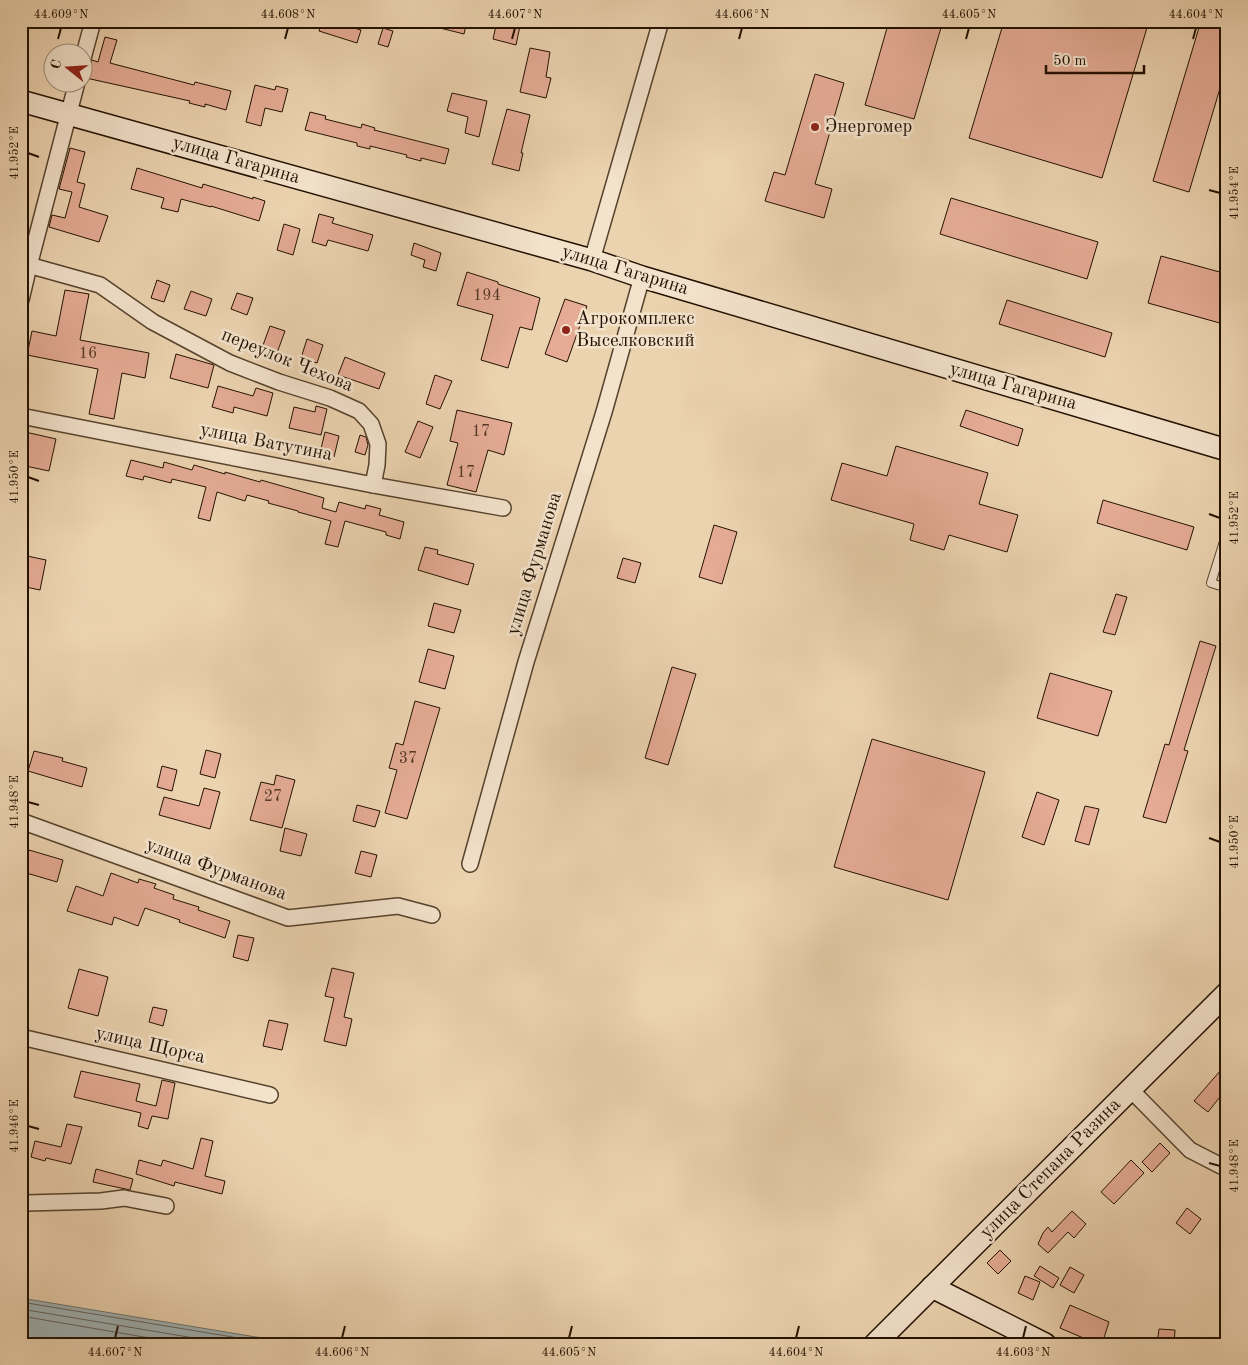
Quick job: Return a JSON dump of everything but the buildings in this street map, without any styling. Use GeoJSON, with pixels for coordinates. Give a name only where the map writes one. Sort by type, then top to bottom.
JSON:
{"type":"FeatureCollection","features":[{"type":"Feature","properties":{"kind":"main road","name":"улица Гагарина"},"geometry":{"type":"LineString","coordinates":[[21,101],[592,260],[642,277],[1227,450]]}},
{"type":"Feature","properties":{"kind":"main road","name":"улица Степана Разина"},"geometry":{"type":"LineString","coordinates":[[875,1344],[1227,993]]}},
{"type":"Feature","properties":{"kind":"main road"},"geometry":{"type":"LineString","coordinates":[[932,1287],[1045,1344]]}},
{"type":"Feature","properties":{"kind":"street"},"geometry":{"type":"LineString","coordinates":[[87,42],[93,21]]}},
{"type":"Feature","properties":{"kind":"street"},"geometry":{"type":"LineString","coordinates":[[592,260],[661,21]]}},
{"type":"Feature","properties":{"kind":"street"},"geometry":{"type":"LineString","coordinates":[[21,300],[25,264],[74,92]]}},
{"type":"Feature","properties":{"kind":"street","name":"переулок Чехова"},"geometry":{"type":"LineString","coordinates":[[25,264],[100,285],[152,322],[230,363],[278,382],[330,398],[359,411],[371,424],[378,444],[377,465],[373,484]]}},
{"type":"Feature","properties":{"kind":"street","name":"улица Фурманова"},"geometry":{"type":"LineString","coordinates":[[470,864],[526,662],[604,412],[642,277]]}},
{"type":"Feature","properties":{"kind":"street","name":"улица Ватутина"},"geometry":{"type":"LineString","coordinates":[[21,416],[503,508]]}},
{"type":"Feature","properties":{"kind":"street","name":"улица Фурманова"},"geometry":{"type":"LineString","coordinates":[[21,821],[288,918],[398,906],[432,914]]}},
{"type":"Feature","properties":{"kind":"street","name":"улица Щорса"},"geometry":{"type":"LineString","coordinates":[[21,1037],[270,1095]]}},
{"type":"Feature","properties":{"kind":"street"},"geometry":{"type":"LineString","coordinates":[[1131,1090],[1190,1150],[1227,1169]]}},
{"type":"Feature","properties":{"kind":"street"},"geometry":{"type":"LineString","coordinates":[[21,1202],[101,1201],[124,1198],[166,1206]]}},
{"type":"Feature","properties":{"kind":"lane"},"geometry":{"type":"LineString","coordinates":[[1227,532],[1211,583],[1227,588]]}},
{"type":"Feature","properties":{"kind":"water"},"geometry":{"type":"Polygon","coordinates":[[[21,1298],[256,1337],[322,1344],[21,1344],[21,1298]]]}},
{"type":"Feature","properties":{"kind":"place","name":"Энергомер"},"geometry":{"type":"Point","coordinates":[815,127]}},
{"type":"Feature","properties":{"kind":"place","name":"Агрокомплекс Выселковский"},"geometry":{"type":"Point","coordinates":[566,330]}}]}
